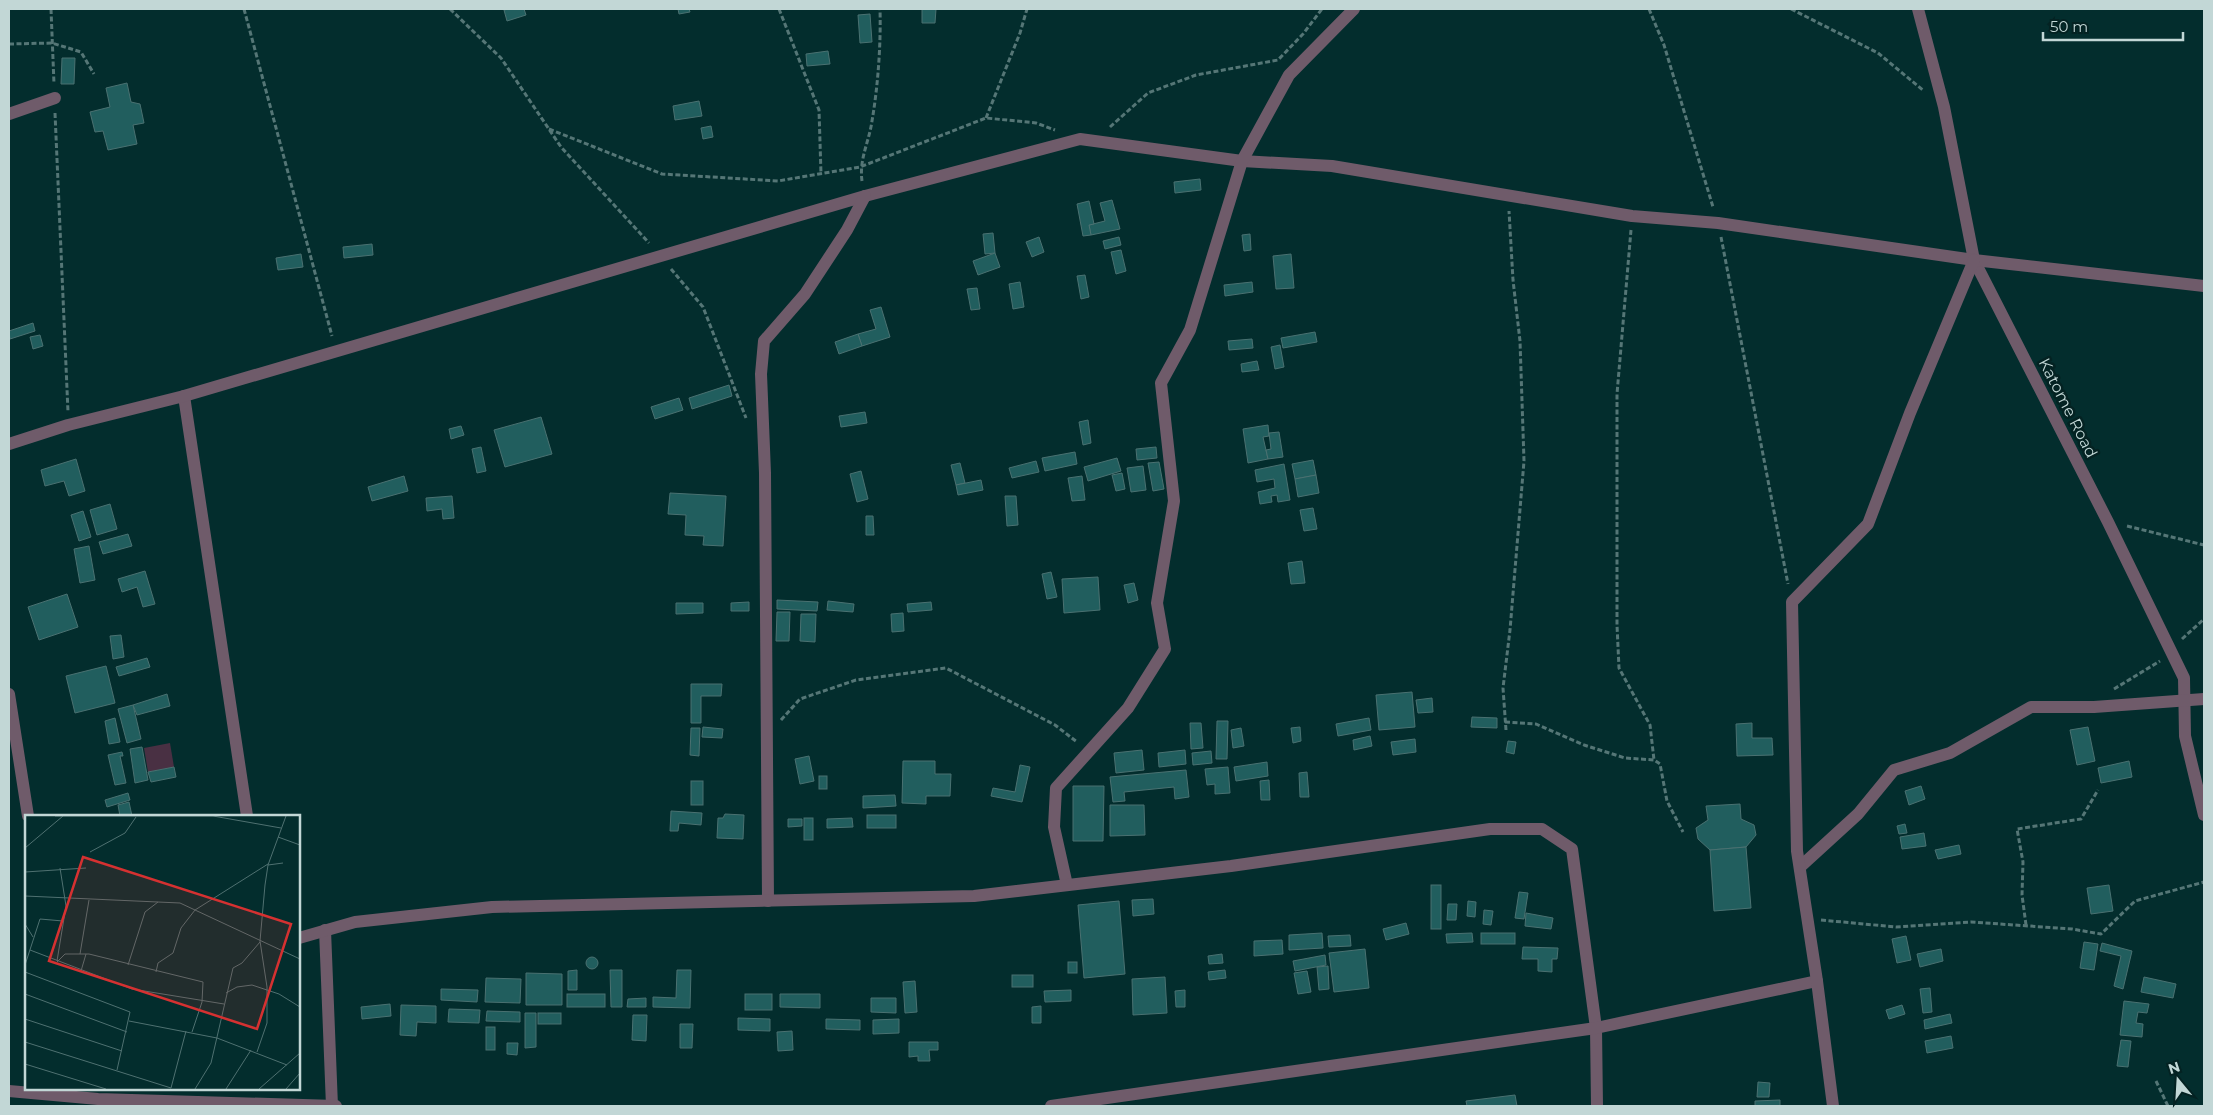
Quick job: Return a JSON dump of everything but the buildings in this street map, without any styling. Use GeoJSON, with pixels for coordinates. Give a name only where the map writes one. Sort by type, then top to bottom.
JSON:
{"type":"FeatureCollection","features":[{"type":"Feature","properties":{"kind":"street"},"geometry":{"type":"LineString","coordinates":[[1067,885],[1054,827],[1056,788],[1128,708],[1165,649],[1157,602],[1174,501],[1161,383],[1190,330],[1242,161],[1289,75],[1354,9]]}},
{"type":"Feature","properties":{"kind":"street","name":"Katome Road"},"geometry":{"type":"LineString","coordinates":[[1918,9],[1944,107],[1974,260],[2108,522],[2184,678],[2185,736],[2204,815]]}},
{"type":"Feature","properties":{"kind":"street"},"geometry":{"type":"LineString","coordinates":[[9,114],[54,98]]}},
{"type":"Feature","properties":{"kind":"street"},"geometry":{"type":"LineString","coordinates":[[9,444],[68,425],[184,396],[336,352],[864,196],[1080,139],[1242,161],[1332,166],[1632,216],[1718,223],[1974,260],[2204,286]]}},
{"type":"Feature","properties":{"kind":"street"},"geometry":{"type":"LineString","coordinates":[[768,901],[765,473],[760,374],[764,341],[805,294],[847,230],[864,196]]}},
{"type":"Feature","properties":{"kind":"street"},"geometry":{"type":"LineString","coordinates":[[1833,1106],[1798,851],[1792,602],[1868,524],[1910,412],[1974,260]]}},
{"type":"Feature","properties":{"kind":"street"},"geometry":{"type":"LineString","coordinates":[[184,396],[247,815]]}},
{"type":"Feature","properties":{"kind":"street"},"geometry":{"type":"LineString","coordinates":[[9,694],[28,815]]}},
{"type":"Feature","properties":{"kind":"street"},"geometry":{"type":"LineString","coordinates":[[1800,867],[1858,814],[1894,770],[1950,753],[2031,707],[2094,707],[2204,699]]}},
{"type":"Feature","properties":{"kind":"street"},"geometry":{"type":"LineString","coordinates":[[300,938],[355,922],[492,907],[974,896],[1231,866],[1490,829],[1542,829],[1572,849],[1596,1028],[1597,1106]]}},
{"type":"Feature","properties":{"kind":"street"},"geometry":{"type":"LineString","coordinates":[[325,930],[332,1106]]}},
{"type":"Feature","properties":{"kind":"street"},"geometry":{"type":"LineString","coordinates":[[1051,1106],[1596,1028],[1817,981]]}},
{"type":"Feature","properties":{"kind":"street"},"geometry":{"type":"LineString","coordinates":[[9,1091],[76,1091],[336,1106]]}},
{"type":"Feature","properties":{"kind":"path"},"geometry":{"type":"LineString","coordinates":[[50,9],[68,425]]}},
{"type":"Feature","properties":{"kind":"path"},"geometry":{"type":"LineString","coordinates":[[244,9],[336,352]]}},
{"type":"Feature","properties":{"kind":"path"},"geometry":{"type":"LineString","coordinates":[[450,9],[501,58],[561,147],[662,256],[703,308],[749,426]]}},
{"type":"Feature","properties":{"kind":"path"},"geometry":{"type":"LineString","coordinates":[[779,9],[819,110],[821,174]]}},
{"type":"Feature","properties":{"kind":"path"},"geometry":{"type":"LineString","coordinates":[[864,196],[860,167],[872,121],[880,9]]}},
{"type":"Feature","properties":{"kind":"path"},"geometry":{"type":"LineString","coordinates":[[986,118],[1020,33],[1027,9]]}},
{"type":"Feature","properties":{"kind":"path"},"geometry":{"type":"LineString","coordinates":[[549,129],[662,174],[778,181],[860,167],[986,118],[1036,123],[1080,139],[1111,126],[1148,93],[1196,75],[1278,60],[1303,34],[1322,9]]}},
{"type":"Feature","properties":{"kind":"path"},"geometry":{"type":"LineString","coordinates":[[1649,9],[1664,45],[1718,223],[1792,602]]}},
{"type":"Feature","properties":{"kind":"path"},"geometry":{"type":"LineString","coordinates":[[1792,9],[1878,53],[1944,107]]}},
{"type":"Feature","properties":{"kind":"path"},"geometry":{"type":"LineString","coordinates":[[9,44],[52,43],[81,52],[94,74]]}},
{"type":"Feature","properties":{"kind":"path"},"geometry":{"type":"LineString","coordinates":[[1506,730],[1503,688],[1510,630],[1524,461],[1520,341],[1513,280],[1508,195]]}},
{"type":"Feature","properties":{"kind":"path"},"geometry":{"type":"LineString","coordinates":[[1632,216],[1617,394],[1618,625],[1620,668],[1650,725],[1654,760]]}},
{"type":"Feature","properties":{"kind":"path"},"geometry":{"type":"LineString","coordinates":[[2108,522],[2204,545]]}},
{"type":"Feature","properties":{"kind":"path"},"geometry":{"type":"LineString","coordinates":[[2111,691],[2172,653],[2185,634],[2204,619]]}},
{"type":"Feature","properties":{"kind":"path"},"geometry":{"type":"LineString","coordinates":[[768,735],[800,699],[856,680],[946,668],[1055,725],[1089,752]]}},
{"type":"Feature","properties":{"kind":"path"},"geometry":{"type":"LineString","coordinates":[[1505,722],[1536,724],[1584,745],[1624,758],[1654,760],[1660,764],[1667,801],[1683,832]]}},
{"type":"Feature","properties":{"kind":"path"},"geometry":{"type":"LineString","coordinates":[[2026,926],[2022,895],[2023,862],[2017,829],[2082,819],[2098,790]]}},
{"type":"Feature","properties":{"kind":"path"},"geometry":{"type":"LineString","coordinates":[[1808,919],[1896,927],[1971,922],[2101,934],[2135,901],[2204,882]]}},
{"type":"Feature","properties":{"kind":"path"},"geometry":{"type":"LineString","coordinates":[[2156,1081],[2168,1106]]}},
{"type":"Feature","properties":{"kind":"shaded area"},"geometry":{"type":"Polygon","coordinates":[[[170,743],[174,767],[148,772],[144,748],[170,743]]]}}]}
